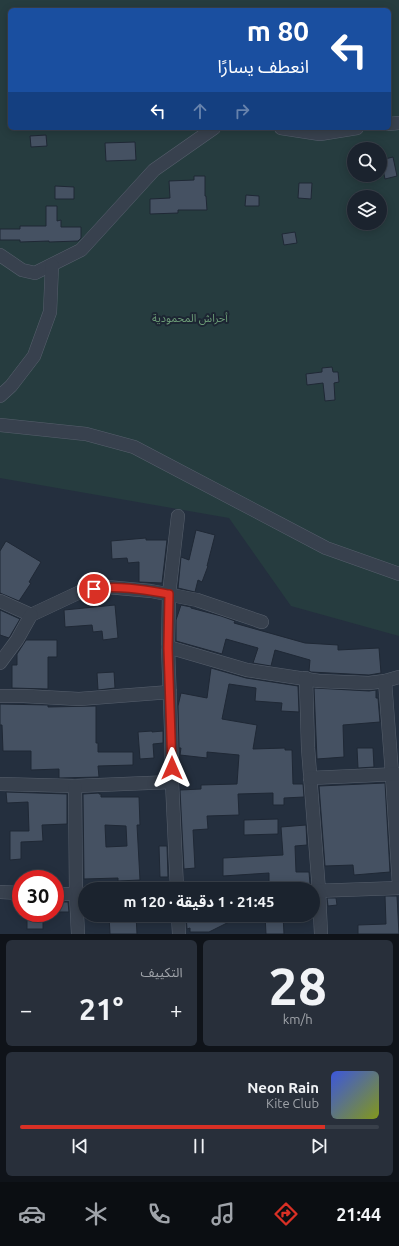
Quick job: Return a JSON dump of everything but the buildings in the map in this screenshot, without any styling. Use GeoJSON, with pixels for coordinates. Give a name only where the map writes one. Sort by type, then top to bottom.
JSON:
{"type":"FeatureCollection","features":[{"type":"Feature","properties":{"kind":"street"},"geometry":{"type":"LineString","coordinates":[[0,255],[22,270],[36,273],[81,250],[154,170],[211,130]]}},
{"type":"Feature","properties":{"kind":"street"},"geometry":{"type":"LineString","coordinates":[[294,130],[320,134],[345,130]]}},
{"type":"Feature","properties":{"kind":"street"},"geometry":{"type":"LineString","coordinates":[[0,396],[11,386],[34,356],[50,312],[52,265]]}},
{"type":"Feature","properties":{"kind":"street"},"geometry":{"type":"LineString","coordinates":[[0,425],[86,434],[134,447],[326,548],[399,574]]}},
{"type":"Feature","properties":{"kind":"street"},"geometry":{"type":"LineString","coordinates":[[177,882],[168,648],[169,594],[178,516]]}},
{"type":"Feature","properties":{"kind":"street"},"geometry":{"type":"LineString","coordinates":[[0,663],[17,640],[31,615],[80,592],[107,587],[151,591],[197,600],[262,622]]}},
{"type":"Feature","properties":{"kind":"street"},"geometry":{"type":"LineString","coordinates":[[0,601],[31,615]]}},
{"type":"Feature","properties":{"kind":"street"},"geometry":{"type":"LineString","coordinates":[[168,648],[247,670],[319,680],[369,683],[399,677]]}},
{"type":"Feature","properties":{"kind":"street"},"geometry":{"type":"LineString","coordinates":[[306,678],[308,748],[316,882]]}},
{"type":"Feature","properties":{"kind":"street"},"geometry":{"type":"LineString","coordinates":[[320,891],[399,887],[396,774],[385,681]]}},
{"type":"Feature","properties":{"kind":"street"},"geometry":{"type":"LineString","coordinates":[[0,696],[79,699],[170,692]]}},
{"type":"Feature","properties":{"kind":"street"},"geometry":{"type":"LineString","coordinates":[[310,778],[396,774]]}},
{"type":"Feature","properties":{"kind":"street"},"geometry":{"type":"LineString","coordinates":[[0,784],[76,786],[172,782]]}},
{"type":"Feature","properties":{"kind":"street"},"geometry":{"type":"LineString","coordinates":[[76,786],[80,882]]}},
{"type":"Feature","properties":{"kind":"street"},"geometry":{"type":"LineString","coordinates":[[0,892],[12,892]]}},
{"type":"Feature","properties":{"kind":"street"},"geometry":{"type":"LineString","coordinates":[[64,894],[78,894]]}},
{"type":"Feature","properties":{"kind":"street"},"geometry":{"type":"LineString","coordinates":[[78,934],[79,922]]}},
{"type":"Feature","properties":{"kind":"street"},"geometry":{"type":"LineString","coordinates":[[178,922],[179,934]]}},
{"type":"Feature","properties":{"kind":"street"},"geometry":{"type":"LineString","coordinates":[[319,922],[320,934]]}},
{"type":"Feature","properties":{"kind":"green space","name":"أحراش المحمودية"},"geometry":{"type":"Polygon","coordinates":[[[0,0],[399,0],[399,636],[291,606],[229,518],[0,478],[0,0]]]}},
{"type":"Feature","properties":{"kind":"route"},"geometry":{"type":"LineString","coordinates":[[94,589],[107,587],[169,594],[168,648],[172,768]]}}]}
